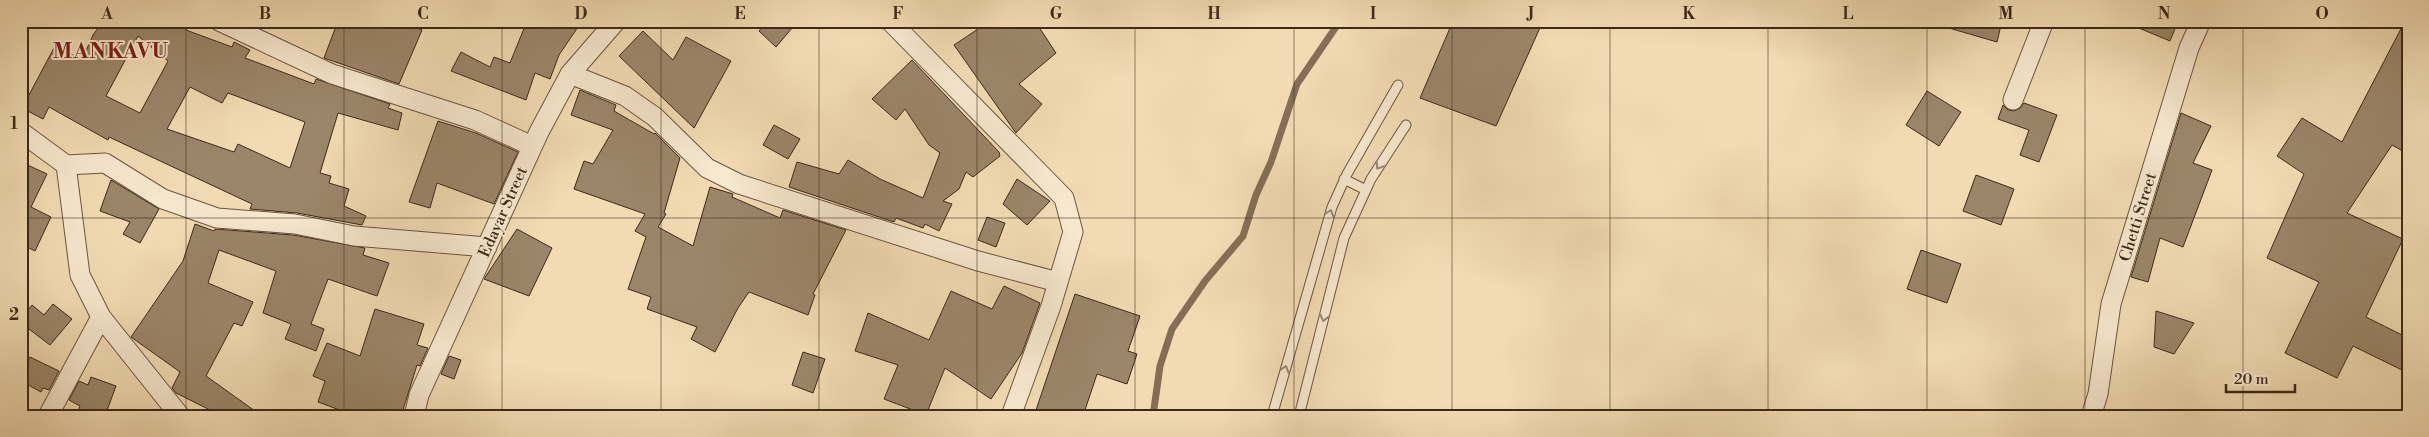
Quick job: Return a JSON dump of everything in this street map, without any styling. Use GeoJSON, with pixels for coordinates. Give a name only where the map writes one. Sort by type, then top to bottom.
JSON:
{"type":"FeatureCollection","features":[{"type":"Feature","properties":{"kind":"street"},"geometry":{"type":"LineString","coordinates":[[219,21],[332,74],[475,120],[532,146]]}},
{"type":"Feature","properties":{"kind":"street","name":"Edayar Street"},"geometry":{"type":"LineString","coordinates":[[414,416],[419,395],[532,146],[570,74],[616,21]]}},
{"type":"Feature","properties":{"kind":"street"},"geometry":{"type":"LineString","coordinates":[[890,21],[1064,198],[1073,232],[1058,282],[1011,416]]}},
{"type":"Feature","properties":{"kind":"street"},"geometry":{"type":"LineString","coordinates":[[2013,100],[2044,21]]}},
{"type":"Feature","properties":{"kind":"street","name":"Chetti Street"},"geometry":{"type":"LineString","coordinates":[[2092,416],[2098,394],[2111,304],[2189,48],[2200,21]]}},
{"type":"Feature","properties":{"kind":"street"},"geometry":{"type":"LineString","coordinates":[[570,74],[624,96],[655,117],[707,168],[739,184],[978,262],[1058,282]]}},
{"type":"Feature","properties":{"kind":"street"},"geometry":{"type":"LineString","coordinates":[[21,132],[66,165],[106,162],[163,199],[217,218],[295,224],[354,236],[487,247]]}},
{"type":"Feature","properties":{"kind":"street"},"geometry":{"type":"LineString","coordinates":[[66,165],[80,275],[101,317],[180,416]]}},
{"type":"Feature","properties":{"kind":"street"},"geometry":{"type":"LineString","coordinates":[[48,416],[101,317]]}},
{"type":"Feature","properties":{"kind":"lane"},"geometry":{"type":"LineString","coordinates":[[1272,416],[1332,207],[1344,179],[1398,85]]}},
{"type":"Feature","properties":{"kind":"lane"},"geometry":{"type":"LineString","coordinates":[[1300,416],[1344,238],[1366,190],[1406,125]]}},
{"type":"Feature","properties":{"kind":"lane"},"geometry":{"type":"LineString","coordinates":[[1344,179],[1366,190]]}},
{"type":"Feature","properties":{"kind":"building"},"geometry":{"type":"Polygon","coordinates":[[[103,21],[190,21],[186,30],[232,47],[234,42],[250,50],[245,58],[314,84],[316,79],[390,104],[388,108],[402,113],[398,130],[338,113],[320,173],[331,176],[329,183],[349,189],[344,206],[366,216],[362,225],[297,213],[250,209],[252,204],[109,137],[108,140],[49,107],[43,119],[22,108],[55,46],[82,60],[93,35],[103,21]],[[138,36],[106,96],[140,113],[168,61],[138,36]],[[190,87],[167,129],[234,152],[238,144],[290,168],[305,122],[228,93],[222,103],[190,87]]]}},
{"type":"Feature","properties":{"kind":"building"},"geometry":{"type":"Polygon","coordinates":[[[338,21],[401,21],[422,30],[399,84],[324,58],[338,21]]]}},
{"type":"Feature","properties":{"kind":"building"},"geometry":{"type":"Polygon","coordinates":[[[527,21],[582,21],[559,55],[550,79],[535,73],[526,100],[451,71],[461,52],[490,67],[494,57],[510,63],[527,21]]]}},
{"type":"Feature","properties":{"kind":"building"},"geometry":{"type":"Polygon","coordinates":[[[767,21],[798,21],[776,47],[759,31],[767,21]]]}},
{"type":"Feature","properties":{"kind":"building"},"geometry":{"type":"Polygon","coordinates":[[[990,21],[1035,21],[1056,53],[1019,84],[1042,104],[1016,133],[954,45],[990,21]]]}},
{"type":"Feature","properties":{"kind":"building"},"geometry":{"type":"Polygon","coordinates":[[[1453,21],[1543,21],[1496,126],[1420,98],[1453,21]]]}},
{"type":"Feature","properties":{"kind":"building"},"geometry":{"type":"Polygon","coordinates":[[[1942,21],[2002,21],[1997,42],[1942,26],[1942,21]]]}},
{"type":"Feature","properties":{"kind":"building"},"geometry":{"type":"Polygon","coordinates":[[[2122,21],[2178,21],[2170,41],[2122,21]]]}},
{"type":"Feature","properties":{"kind":"building"},"geometry":{"type":"Polygon","coordinates":[[[2405,21],[2408,21],[2408,154],[2392,145],[2347,213],[2403,239],[2366,317],[2408,338],[2408,373],[2353,346],[2337,378],[2285,353],[2319,282],[2267,258],[2304,174],[2277,156],[2302,118],[2342,142],[2405,21]]]}},
{"type":"Feature","properties":{"kind":"building"},"geometry":{"type":"Polygon","coordinates":[[[643,31],[673,60],[686,37],[731,61],[694,128],[619,56],[643,31]]]}},
{"type":"Feature","properties":{"kind":"building"},"geometry":{"type":"Polygon","coordinates":[[[912,60],[999,152],[1000,156],[973,177],[966,172],[959,189],[943,201],[952,204],[939,231],[925,224],[923,228],[896,218],[894,222],[789,187],[797,162],[839,174],[848,160],[880,179],[923,198],[940,153],[929,145],[905,109],[896,120],[872,99],[912,60]]]}},
{"type":"Feature","properties":{"kind":"building"},"geometry":{"type":"Polygon","coordinates":[[[580,90],[616,105],[614,111],[655,133],[680,158],[664,213],[666,214],[658,227],[693,246],[710,187],[733,194],[732,197],[780,218],[783,210],[846,230],[813,294],[815,295],[808,315],[749,292],[738,308],[715,352],[691,339],[697,327],[647,309],[651,297],[628,289],[646,237],[635,231],[645,214],[574,189],[584,161],[593,164],[613,130],[571,115],[580,90]]]}},
{"type":"Feature","properties":{"kind":"building"},"geometry":{"type":"Polygon","coordinates":[[[1927,91],[1961,112],[1939,146],[1906,125],[1927,91]]]}},
{"type":"Feature","properties":{"kind":"building"},"geometry":{"type":"Polygon","coordinates":[[[2024,103],[2057,115],[2039,162],[2020,155],[2029,130],[1998,119],[2003,105],[2008,110],[2014,111],[2024,103]]]}},
{"type":"Feature","properties":{"kind":"building"},"geometry":{"type":"Polygon","coordinates":[[[2181,113],[2211,126],[2193,163],[2212,170],[2183,247],[2160,238],[2148,282],[2131,277],[2181,113]]]}},
{"type":"Feature","properties":{"kind":"building"},"geometry":{"type":"Polygon","coordinates":[[[438,121],[476,133],[518,152],[494,204],[437,183],[430,208],[409,202],[438,121]]]}},
{"type":"Feature","properties":{"kind":"building"},"geometry":{"type":"Polygon","coordinates":[[[774,125],[800,139],[788,159],[763,145],[774,125]]]}},
{"type":"Feature","properties":{"kind":"building"},"geometry":{"type":"Polygon","coordinates":[[[21,162],[47,174],[31,207],[51,217],[35,251],[21,244],[21,162]]]}},
{"type":"Feature","properties":{"kind":"building"},"geometry":{"type":"Polygon","coordinates":[[[1976,175],[2014,189],[2001,225],[1963,211],[1976,175]]]}},
{"type":"Feature","properties":{"kind":"building"},"geometry":{"type":"Polygon","coordinates":[[[1017,179],[1050,201],[1027,225],[1003,204],[1017,179]]]}},
{"type":"Feature","properties":{"kind":"building"},"geometry":{"type":"Polygon","coordinates":[[[111,180],[159,209],[140,243],[123,234],[130,222],[100,211],[111,180]]]}},
{"type":"Feature","properties":{"kind":"building"},"geometry":{"type":"Polygon","coordinates":[[[987,217],[1005,223],[996,247],[978,240],[987,217]]]}},
{"type":"Feature","properties":{"kind":"building"},"geometry":{"type":"Polygon","coordinates":[[[195,224],[214,231],[215,229],[293,235],[365,248],[363,255],[389,263],[377,296],[328,279],[311,324],[324,329],[316,351],[285,339],[291,324],[263,313],[276,271],[219,250],[208,283],[253,302],[242,326],[234,323],[206,376],[262,416],[205,416],[210,410],[176,393],[172,388],[180,372],[131,337],[183,261],[195,224]]]}},
{"type":"Feature","properties":{"kind":"building"},"geometry":{"type":"Polygon","coordinates":[[[517,229],[552,248],[529,296],[484,279],[517,229]]]}},
{"type":"Feature","properties":{"kind":"building"},"geometry":{"type":"Polygon","coordinates":[[[1921,250],[1961,264],[1947,303],[1907,289],[1921,250]]]}},
{"type":"Feature","properties":{"kind":"building"},"geometry":{"type":"Polygon","coordinates":[[[1004,286],[1040,303],[1022,353],[991,399],[945,368],[926,415],[884,399],[898,365],[855,351],[868,313],[929,340],[951,291],[992,309],[1004,286]]]}},
{"type":"Feature","properties":{"kind":"building"},"geometry":{"type":"Polygon","coordinates":[[[1075,294],[1140,316],[1128,351],[1137,354],[1127,384],[1097,374],[1083,416],[1034,416],[1075,294]]]}},
{"type":"Feature","properties":{"kind":"building"},"geometry":{"type":"Polygon","coordinates":[[[53,304],[72,319],[50,345],[21,323],[21,319],[32,305],[44,315],[53,304]]]}},
{"type":"Feature","properties":{"kind":"building"},"geometry":{"type":"Polygon","coordinates":[[[375,309],[424,324],[417,345],[428,348],[420,366],[417,365],[401,416],[391,416],[372,410],[369,416],[356,416],[318,402],[325,381],[313,376],[327,343],[360,356],[375,309]]]}},
{"type":"Feature","properties":{"kind":"building"},"geometry":{"type":"Polygon","coordinates":[[[2156,311],[2194,323],[2174,354],[2154,347],[2156,311]]]}},
{"type":"Feature","properties":{"kind":"building"},"geometry":{"type":"Polygon","coordinates":[[[803,352],[825,359],[813,393],[792,385],[803,352]]]}},
{"type":"Feature","properties":{"kind":"building"},"geometry":{"type":"Polygon","coordinates":[[[449,356],[461,360],[454,379],[441,374],[449,356]]]}},
{"type":"Feature","properties":{"kind":"building"},"geometry":{"type":"Polygon","coordinates":[[[30,357],[59,371],[49,390],[43,388],[41,392],[21,381],[21,373],[30,357]]]}},
{"type":"Feature","properties":{"kind":"building"},"geometry":{"type":"Polygon","coordinates":[[[91,377],[116,386],[105,416],[76,416],[80,406],[69,400],[79,381],[88,385],[91,377]]]}},
{"type":"Feature","properties":{"kind":"waterway"},"geometry":{"type":"LineString","coordinates":[[1153,416],[1160,366],[1172,329],[1205,281],[1243,236],[1256,195],[1271,162],[1297,84],[1340,21]]}},
{"type":"Feature","properties":{"kind":"district","name":"MANKAVU"},"geometry":{"type":"Point","coordinates":[111,52]}}]}
